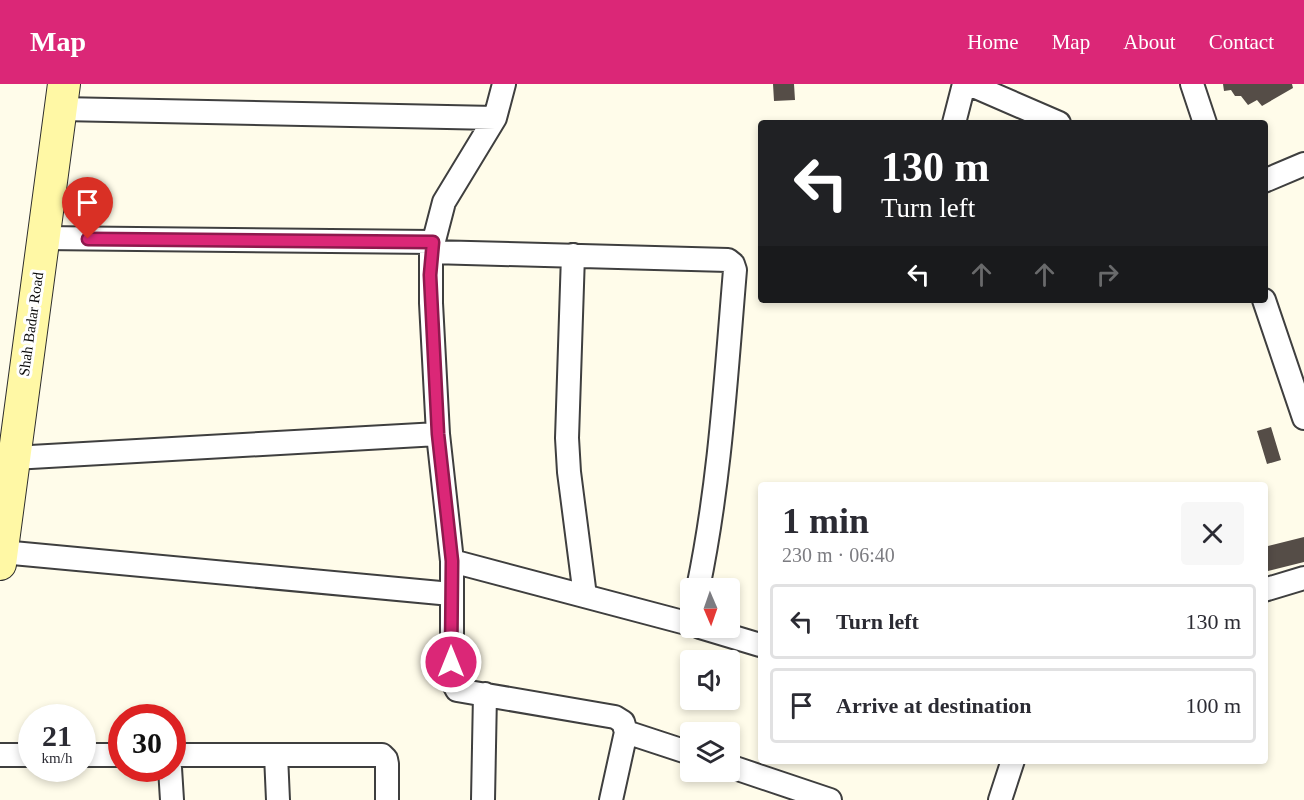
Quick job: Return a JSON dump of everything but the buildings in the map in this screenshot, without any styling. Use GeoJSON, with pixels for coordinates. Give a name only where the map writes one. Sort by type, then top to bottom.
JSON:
{"type":"FeatureCollection","features":[{"type":"Feature","properties":{"kind":"street"},"geometry":{"type":"LineString","coordinates":[[506,84],[495,118],[444,202],[432,247],[431,303],[438,434],[452,561],[452,681],[457,690],[615,717],[623,722],[626,732],[611,800]]}},
{"type":"Feature","properties":{"kind":"street"},"geometry":{"type":"LineString","coordinates":[[955,120],[967,84],[1052,120]]}},
{"type":"Feature","properties":{"kind":"street"},"geometry":{"type":"LineString","coordinates":[[1192,84],[1204,120]]}},
{"type":"Feature","properties":{"kind":"street"},"geometry":{"type":"LineString","coordinates":[[63,96],[495,118]]}},
{"type":"Feature","properties":{"kind":"street","name":"Shah Badar Road"},"geometry":{"type":"LineString","coordinates":[[1,558],[8,472],[63,96]]}},
{"type":"Feature","properties":{"kind":"street"},"geometry":{"type":"LineString","coordinates":[[1268,180],[1304,164]]}},
{"type":"Feature","properties":{"kind":"street"},"geometry":{"type":"LineString","coordinates":[[42,238],[432,247],[573,255],[728,260],[733,264],[735,270],[720,444],[708,538],[700,578]]}},
{"type":"Feature","properties":{"kind":"street"},"geometry":{"type":"LineString","coordinates":[[573,255],[567,438],[569,472],[585,596]]}},
{"type":"Feature","properties":{"kind":"street"},"geometry":{"type":"LineString","coordinates":[[1265,303],[1304,418]]}},
{"type":"Feature","properties":{"kind":"street"},"geometry":{"type":"LineString","coordinates":[[8,472],[438,434]]}},
{"type":"Feature","properties":{"kind":"street"},"geometry":{"type":"LineString","coordinates":[[1,558],[451,594]]}},
{"type":"Feature","properties":{"kind":"street"},"geometry":{"type":"LineString","coordinates":[[452,561],[680,621]]}},
{"type":"Feature","properties":{"kind":"street"},"geometry":{"type":"LineString","coordinates":[[1268,589],[1304,578]]}},
{"type":"Feature","properties":{"kind":"street"},"geometry":{"type":"LineString","coordinates":[[737,638],[758,644]]}},
{"type":"Feature","properties":{"kind":"street"},"geometry":{"type":"LineString","coordinates":[[483,800],[485,694]]}},
{"type":"Feature","properties":{"kind":"street"},"geometry":{"type":"LineString","coordinates":[[626,732],[680,750]]}},
{"type":"Feature","properties":{"kind":"street"},"geometry":{"type":"LineString","coordinates":[[0,755],[18,755]]}},
{"type":"Feature","properties":{"kind":"street"},"geometry":{"type":"LineString","coordinates":[[186,755],[382,755],[387,764],[387,800]]}},
{"type":"Feature","properties":{"kind":"street"},"geometry":{"type":"LineString","coordinates":[[276,755],[278,800]]}},
{"type":"Feature","properties":{"kind":"street"},"geometry":{"type":"LineString","coordinates":[[1000,800],[1012,764]]}},
{"type":"Feature","properties":{"kind":"street"},"geometry":{"type":"LineString","coordinates":[[740,770],[830,800]]}},
{"type":"Feature","properties":{"kind":"street"},"geometry":{"type":"LineString","coordinates":[[171,782],[172,800]]}},
{"type":"Feature","properties":{"kind":"route"},"geometry":{"type":"LineString","coordinates":[[88,239],[433,242],[430,275],[438,434],[452,561],[451,662]]}}]}
